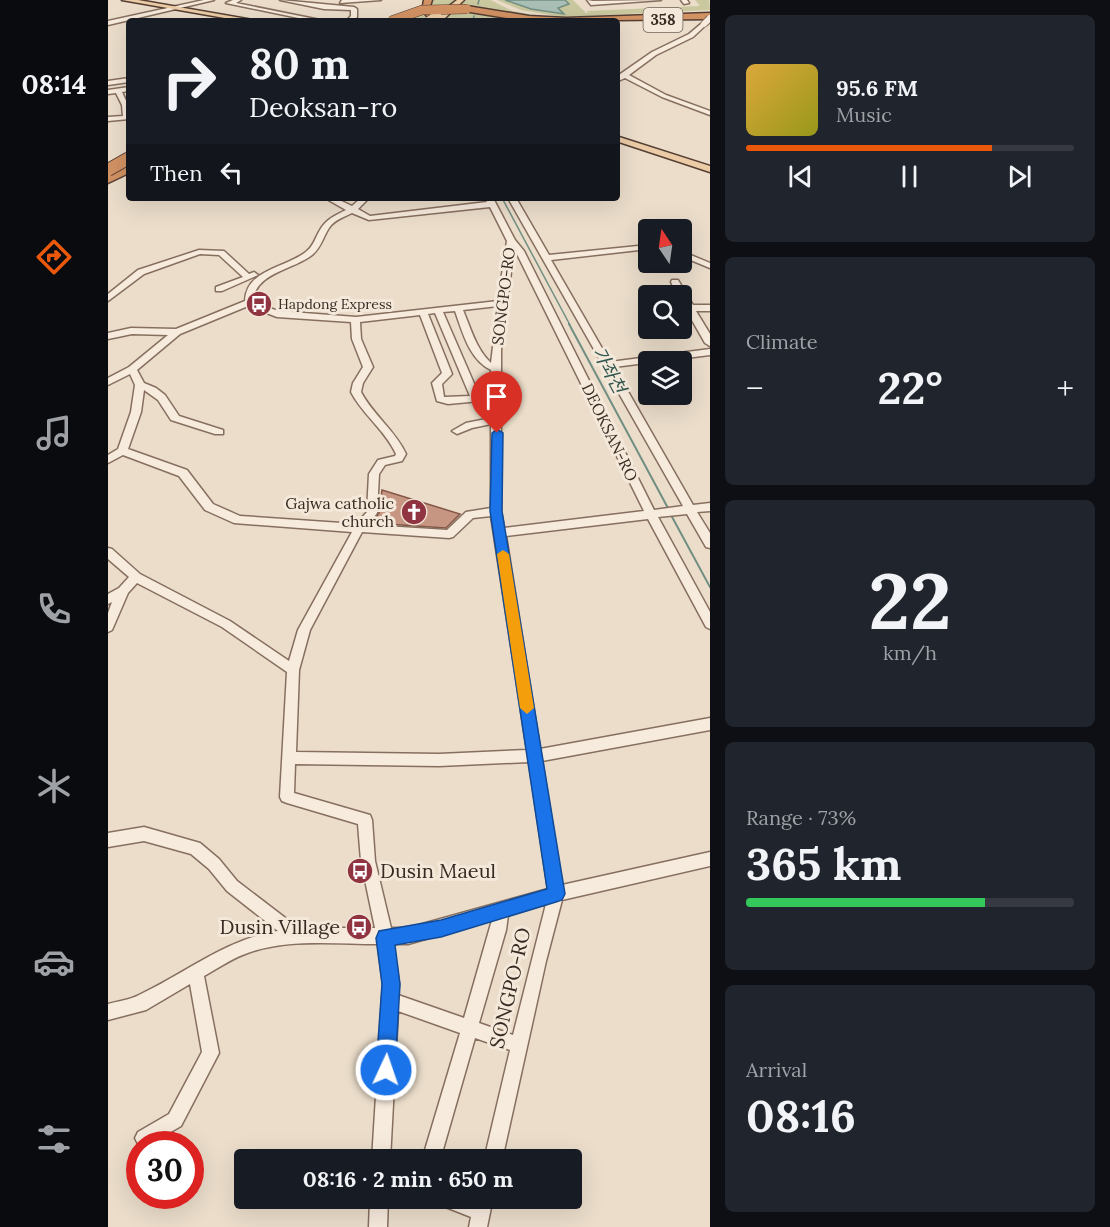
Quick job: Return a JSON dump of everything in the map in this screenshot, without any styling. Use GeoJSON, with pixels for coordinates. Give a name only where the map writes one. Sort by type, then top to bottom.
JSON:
{"type":"FeatureCollection","features":[{"type":"Feature","properties":{"kind":"highway"},"geometry":{"type":"LineString","coordinates":[[428,0],[425,9],[438,18]]}},
{"type":"Feature","properties":{"kind":"highway"},"geometry":{"type":"LineString","coordinates":[[501,4],[549,17],[590,18]]}},
{"type":"Feature","properties":{"kind":"highway","name":"358"},"geometry":{"type":"LineString","coordinates":[[399,18],[422,10],[467,9],[530,18]]}},
{"type":"Feature","properties":{"kind":"highway"},"geometry":{"type":"LineString","coordinates":[[620,19],[630,19]]}},
{"type":"Feature","properties":{"kind":"highway","name":"358"},"geometry":{"type":"LineString","coordinates":[[620,19],[708,19]]}},
{"type":"Feature","properties":{"kind":"highway","name":"358"},"geometry":{"type":"LineString","coordinates":[[620,22],[708,19]]}},
{"type":"Feature","properties":{"kind":"highway"},"geometry":{"type":"LineString","coordinates":[[108,170],[126,160]]}},
{"type":"Feature","properties":{"kind":"highway"},"geometry":{"type":"LineString","coordinates":[[108,180],[126,169]]}},
{"type":"Feature","properties":{"kind":"main road"},"geometry":{"type":"LineString","coordinates":[[125,0],[237,18]]}},
{"type":"Feature","properties":{"kind":"main road"},"geometry":{"type":"LineString","coordinates":[[438,18],[455,0]]}},
{"type":"Feature","properties":{"kind":"main road"},"geometry":{"type":"LineString","coordinates":[[438,18],[461,0]]}},
{"type":"Feature","properties":{"kind":"main road"},"geometry":{"type":"LineString","coordinates":[[207,13],[198,7],[209,1]]}},
{"type":"Feature","properties":{"kind":"main road"},"geometry":{"type":"LineString","coordinates":[[153,15],[161,9],[157,5]]}},
{"type":"Feature","properties":{"kind":"main road"},"geometry":{"type":"LineString","coordinates":[[620,139],[710,169]]}},
{"type":"Feature","properties":{"kind":"street"},"geometry":{"type":"LineString","coordinates":[[238,0],[230,3],[311,18]]}},
{"type":"Feature","properties":{"kind":"street"},"geometry":{"type":"LineString","coordinates":[[283,0],[330,8],[354,9]]}},
{"type":"Feature","properties":{"kind":"street"},"geometry":{"type":"LineString","coordinates":[[326,0],[352,2],[378,0]]}},
{"type":"Feature","properties":{"kind":"street"},"geometry":{"type":"LineString","coordinates":[[136,18],[209,1]]}},
{"type":"Feature","properties":{"kind":"street"},"geometry":{"type":"LineString","coordinates":[[276,10],[291,1]]}},
{"type":"Feature","properties":{"kind":"street"},"geometry":{"type":"LineString","coordinates":[[592,3],[661,1]]}},
{"type":"Feature","properties":{"kind":"street"},"geometry":{"type":"LineString","coordinates":[[352,2],[353,18]]}},
{"type":"Feature","properties":{"kind":"street"},"geometry":{"type":"LineString","coordinates":[[322,18],[330,8]]}},
{"type":"Feature","properties":{"kind":"street"},"geometry":{"type":"LineString","coordinates":[[620,78],[649,57],[690,38],[708,19]]}},
{"type":"Feature","properties":{"kind":"street"},"geometry":{"type":"LineString","coordinates":[[108,23],[126,20]]}},
{"type":"Feature","properties":{"kind":"street"},"geometry":{"type":"LineString","coordinates":[[626,76],[710,113]]}},
{"type":"Feature","properties":{"kind":"street"},"geometry":{"type":"LineString","coordinates":[[108,83],[126,80]]}},
{"type":"Feature","properties":{"kind":"street"},"geometry":{"type":"LineString","coordinates":[[109,92],[126,90]]}},
{"type":"Feature","properties":{"kind":"street"},"geometry":{"type":"LineString","coordinates":[[118,91],[126,103]]}},
{"type":"Feature","properties":{"kind":"street"},"geometry":{"type":"LineString","coordinates":[[108,119],[126,117]]}},
{"type":"Feature","properties":{"kind":"street"},"geometry":{"type":"LineString","coordinates":[[108,164],[126,167]]}},
{"type":"Feature","properties":{"kind":"street"},"geometry":{"type":"LineString","coordinates":[[335,201],[369,218],[490,201]]}},
{"type":"Feature","properties":{"kind":"street"},"geometry":{"type":"LineString","coordinates":[[219,289],[248,277],[270,272],[310,254],[324,228],[361,201]]}},
{"type":"Feature","properties":{"kind":"street","name":"SONGPO-RO"},"geometry":{"type":"LineString","coordinates":[[490,201],[511,241],[496,350],[496,511],[556,894],[538,961],[495,1149]]}},
{"type":"Feature","properties":{"kind":"street","name":"DEOKSAN-RO"},"geometry":{"type":"LineString","coordinates":[[514,201],[608,365],[687,510],[710,544]]}},
{"type":"Feature","properties":{"kind":"street","name":"DEOKSAN-RO"},"geometry":{"type":"LineString","coordinates":[[511,241],[520,251],[710,624]]}},
{"type":"Feature","properties":{"kind":"street"},"geometry":{"type":"LineString","coordinates":[[545,258],[638,248]]}},
{"type":"Feature","properties":{"kind":"street"},"geometry":{"type":"LineString","coordinates":[[108,298],[141,272],[199,252],[220,253],[248,277]]}},
{"type":"Feature","properties":{"kind":"street"},"geometry":{"type":"LineString","coordinates":[[692,258],[710,266]]}},
{"type":"Feature","properties":{"kind":"street"},"geometry":{"type":"LineString","coordinates":[[249,303],[248,296],[251,287],[270,272]]}},
{"type":"Feature","properties":{"kind":"street"},"geometry":{"type":"LineString","coordinates":[[108,382],[132,369],[177,332],[249,303],[277,314],[356,320],[502,303]]}},
{"type":"Feature","properties":{"kind":"street"},"geometry":{"type":"LineString","coordinates":[[458,308],[477,354],[482,362],[496,369]]}},
{"type":"Feature","properties":{"kind":"street"},"geometry":{"type":"LineString","coordinates":[[692,308],[710,308]]}},
{"type":"Feature","properties":{"kind":"street"},"geometry":{"type":"LineString","coordinates":[[438,310],[475,397]]}},
{"type":"Feature","properties":{"kind":"street"},"geometry":{"type":"LineString","coordinates":[[423,312],[447,374],[436,384],[440,399],[448,401],[497,396]]}},
{"type":"Feature","properties":{"kind":"street"},"geometry":{"type":"LineString","coordinates":[[692,313],[710,343]]}},
{"type":"Feature","properties":{"kind":"street"},"geometry":{"type":"LineString","coordinates":[[356,320],[354,330],[357,345],[368,367],[358,383],[356,392],[366,408],[394,436],[401,454],[398,459],[382,462],[374,474],[375,499],[372,513],[359,528],[304,630],[293,670],[286,797],[365,820],[368,861],[385,938],[391,984],[382,1149]]}},
{"type":"Feature","properties":{"kind":"street"},"geometry":{"type":"LineString","coordinates":[[108,336],[130,331],[177,332]]}},
{"type":"Feature","properties":{"kind":"street"},"geometry":{"type":"LineString","coordinates":[[608,365],[710,352]]}},
{"type":"Feature","properties":{"kind":"street"},"geometry":{"type":"LineString","coordinates":[[108,460],[122,451],[136,411],[140,385],[132,369]]}},
{"type":"Feature","properties":{"kind":"street"},"geometry":{"type":"LineString","coordinates":[[140,385],[157,390],[166,399],[175,418],[219,432]]}},
{"type":"Feature","properties":{"kind":"street"},"geometry":{"type":"LineString","coordinates":[[457,431],[470,425],[497,420]]}},
{"type":"Feature","properties":{"kind":"street"},"geometry":{"type":"LineString","coordinates":[[122,451],[183,473],[209,507],[220,514],[238,520],[449,534],[470,515],[496,511]]}},
{"type":"Feature","properties":{"kind":"street"},"geometry":{"type":"LineString","coordinates":[[500,533],[710,507]]}},
{"type":"Feature","properties":{"kind":"street"},"geometry":{"type":"LineString","coordinates":[[108,552],[136,577],[226,624],[293,670]]}},
{"type":"Feature","properties":{"kind":"street"},"geometry":{"type":"LineString","coordinates":[[108,599],[123,591],[136,577]]}},
{"type":"Feature","properties":{"kind":"street"},"geometry":{"type":"LineString","coordinates":[[108,627],[123,591]]}},
{"type":"Feature","properties":{"kind":"street"},"geometry":{"type":"LineString","coordinates":[[289,758],[439,760],[535,756],[710,724]]}},
{"type":"Feature","properties":{"kind":"street"},"geometry":{"type":"LineString","coordinates":[[108,840],[144,834],[195,849],[214,864],[232,886],[283,925],[292,936]]}},
{"type":"Feature","properties":{"kind":"street"},"geometry":{"type":"LineString","coordinates":[[108,1012],[140,1004],[239,948],[292,936],[385,938],[441,929],[556,894],[710,859]]}},
{"type":"Feature","properties":{"kind":"street"},"geometry":{"type":"LineString","coordinates":[[434,1149],[501,910]]}},
{"type":"Feature","properties":{"kind":"street"},"geometry":{"type":"LineString","coordinates":[[156,1131],[174,1120],[211,1053],[196,974]]}},
{"type":"Feature","properties":{"kind":"street"},"geometry":{"type":"LineString","coordinates":[[390,1000],[519,1045]]}},
{"type":"Feature","properties":{"kind":"street"},"geometry":{"type":"LineString","coordinates":[[378,1227],[379,1209]]}},
{"type":"Feature","properties":{"kind":"green space"},"geometry":{"type":"Polygon","coordinates":[[[431,0],[491,0],[512,11],[551,18],[402,18],[414,13],[431,0]]]}},
{"type":"Feature","properties":{"kind":"green space"},"geometry":{"type":"Polygon","coordinates":[[[497,0],[573,0],[588,13],[587,11],[700,6],[695,0],[709,0],[710,10],[563,17],[521,10],[497,0]]]}},
{"type":"Feature","properties":{"kind":"shaded area"},"geometry":{"type":"Polygon","coordinates":[[[505,0],[565,0],[569,4],[558,8],[564,14],[531,9],[505,0]]]}},
{"type":"Feature","properties":{"kind":"building","name":"Gajwa catholic church"},"geometry":{"type":"Polygon","coordinates":[[[382,490],[460,514],[446,528],[372,523],[379,513],[382,490]]]}},
{"type":"Feature","properties":{"kind":"waterway","name":"가좌천"},"geometry":{"type":"LineString","coordinates":[[478,4],[479,0]]}},
{"type":"Feature","properties":{"kind":"waterway","name":"가좌천"},"geometry":{"type":"LineString","coordinates":[[504,201],[570,325]]}},
{"type":"Feature","properties":{"kind":"waterway","name":"가좌천"},"geometry":{"type":"LineString","coordinates":[[569,324],[669,510]]}},
{"type":"Feature","properties":{"kind":"waterway","name":"가좌천"},"geometry":{"type":"LineString","coordinates":[[671,515],[710,587]]}},
{"type":"Feature","properties":{"kind":"slow traffic"},"geometry":{"type":"LineString","coordinates":[[503,554],[527,708]]}},
{"type":"Feature","properties":{"kind":"place","name":"Hapdong Express"},"geometry":{"type":"Point","coordinates":[259,304]}},
{"type":"Feature","properties":{"kind":"place","name":"Gajwa catholic church"},"geometry":{"type":"Point","coordinates":[414,512]}},
{"type":"Feature","properties":{"kind":"place","name":"Dusin Maeul"},"geometry":{"type":"Point","coordinates":[360,871]}},
{"type":"Feature","properties":{"kind":"place","name":"Dusin Village"},"geometry":{"type":"Point","coordinates":[359,927]}},
{"type":"Feature","properties":{"kind":"route"},"geometry":{"type":"LineString","coordinates":[[386,1070],[391,984],[385,938],[441,929],[556,894],[496,511],[497,433]]}}]}
